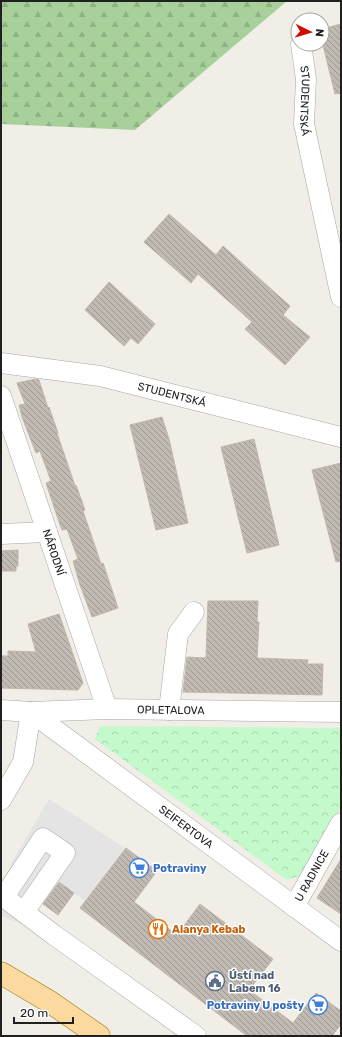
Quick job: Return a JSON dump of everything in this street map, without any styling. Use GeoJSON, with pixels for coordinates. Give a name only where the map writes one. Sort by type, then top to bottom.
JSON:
{"type":"FeatureCollection","features":[{"type":"Feature","properties":{"kind":"main road"},"geometry":{"type":"LineString","coordinates":[[9,978],[50,1002],[99,1036]]}},
{"type":"Feature","properties":{"kind":"street","name":"STUDENTSKÁ"},"geometry":{"type":"LineString","coordinates":[[302,52],[306,79],[304,124],[341,298]]}},
{"type":"Feature","properties":{"kind":"street","name":"STUDENTSKÁ"},"geometry":{"type":"LineString","coordinates":[[1,363],[100,376],[341,437]]}},
{"type":"Feature","properties":{"kind":"street","name":"NÁRODNÍ"},"geometry":{"type":"LineString","coordinates":[[1,396],[107,709]]}},
{"type":"Feature","properties":{"kind":"street"},"geometry":{"type":"LineString","coordinates":[[1,534],[47,532]]}},
{"type":"Feature","properties":{"kind":"street"},"geometry":{"type":"LineString","coordinates":[[169,710],[178,634],[194,612]]}},
{"type":"Feature","properties":{"kind":"street","name":"OPLETALOVA"},"geometry":{"type":"LineString","coordinates":[[1,710],[31,712],[107,709],[341,712]]}},
{"type":"Feature","properties":{"kind":"street"},"geometry":{"type":"LineString","coordinates":[[1,800],[23,762],[31,712]]}},
{"type":"Feature","properties":{"kind":"street","name":"SEIFERTOVA"},"geometry":{"type":"LineString","coordinates":[[31,712],[341,941]]}},
{"type":"Feature","properties":{"kind":"street","name":"U RADNICE"},"geometry":{"type":"LineString","coordinates":[[294,907],[341,823]]}},
{"type":"Feature","properties":{"kind":"street"},"geometry":{"type":"LineString","coordinates":[[24,912],[65,853],[43,838],[2,896],[24,912],[196,1036]]}},
{"type":"Feature","properties":{"kind":"green space"},"geometry":{"type":"Polygon","coordinates":[[[1,1],[287,1],[135,130],[1,124],[1,1]]]}},
{"type":"Feature","properties":{"kind":"green space"},"geometry":{"type":"Polygon","coordinates":[[[100,726],[341,728],[341,807],[302,875],[287,880],[95,739],[100,726]]]}},
{"type":"Feature","properties":{"kind":"shaded area"},"geometry":{"type":"Polygon","coordinates":[[[49,799],[125,848],[85,901],[58,881],[26,926],[1,916],[1,914],[11,864],[49,799]]]}},
{"type":"Feature","properties":{"kind":"building"},"geometry":{"type":"Polygon","coordinates":[[[341,24],[341,93],[335,94],[325,52],[330,52],[330,27],[341,24]]]}},
{"type":"Feature","properties":{"kind":"building"},"geometry":{"type":"Polygon","coordinates":[[[169,214],[216,255],[223,246],[290,306],[283,315],[310,337],[285,365],[245,329],[252,322],[198,274],[191,283],[144,242],[169,214]]]}},
{"type":"Feature","properties":{"kind":"building"},"geometry":{"type":"Polygon","coordinates":[[[109,282],[155,324],[138,344],[131,338],[124,346],[85,310],[109,282]]]}},
{"type":"Feature","properties":{"kind":"building"},"geometry":{"type":"Polygon","coordinates":[[[36,379],[39,380],[48,408],[49,407],[75,486],[76,485],[85,510],[83,511],[101,564],[103,563],[118,608],[92,617],[73,561],[78,559],[67,529],[62,530],[46,483],[51,481],[40,451],[36,453],[19,405],[25,404],[17,383],[36,379]]]}},
{"type":"Feature","properties":{"kind":"building"},"geometry":{"type":"Polygon","coordinates":[[[162,417],[169,439],[188,523],[156,530],[130,425],[162,417]]]}},
{"type":"Feature","properties":{"kind":"building"},"geometry":{"type":"Polygon","coordinates":[[[254,439],[279,545],[247,553],[221,447],[254,439]]]}},
{"type":"Feature","properties":{"kind":"building"},"geometry":{"type":"Polygon","coordinates":[[[341,463],[341,561],[336,562],[312,470],[341,463]]]}},
{"type":"Feature","properties":{"kind":"building"},"geometry":{"type":"Polygon","coordinates":[[[18,550],[18,566],[16,566],[16,571],[1,571],[1,551],[18,550]]]}},
{"type":"Feature","properties":{"kind":"building"},"geometry":{"type":"Polygon","coordinates":[[[208,601],[258,601],[257,622],[259,622],[257,658],[308,660],[307,664],[323,664],[322,695],[183,692],[187,657],[206,658],[208,601]]]}},
{"type":"Feature","properties":{"kind":"building"},"geometry":{"type":"Polygon","coordinates":[[[59,614],[83,683],[78,690],[1,688],[1,656],[8,656],[8,651],[36,652],[28,624],[59,614]]]}},
{"type":"Feature","properties":{"kind":"building"},"geometry":{"type":"Polygon","coordinates":[[[126,848],[157,871],[134,902],[177,935],[200,904],[273,959],[249,990],[293,1023],[316,993],[341,1011],[341,1024],[332,1036],[247,1036],[80,908],[126,848]]]}},
{"type":"Feature","properties":{"kind":"building"},"geometry":{"type":"Polygon","coordinates":[[[341,859],[341,914],[317,898],[341,859]]]}},
{"type":"Feature","properties":{"kind":"building"},"geometry":{"type":"Polygon","coordinates":[[[59,882],[74,893],[58,915],[43,904],[59,882]]]}},
{"type":"Feature","properties":{"kind":"place","name":"Potraviny"},"geometry":{"type":"Point","coordinates":[139,868]}},
{"type":"Feature","properties":{"kind":"place","name":"Alanya Kebab"},"geometry":{"type":"Point","coordinates":[158,929]}},
{"type":"Feature","properties":{"kind":"place","name":"Ústí nad Labem 16"},"geometry":{"type":"Point","coordinates":[215,981]}},
{"type":"Feature","properties":{"kind":"place","name":"Potraviny U pošty"},"geometry":{"type":"Point","coordinates":[318,1005]}}]}
